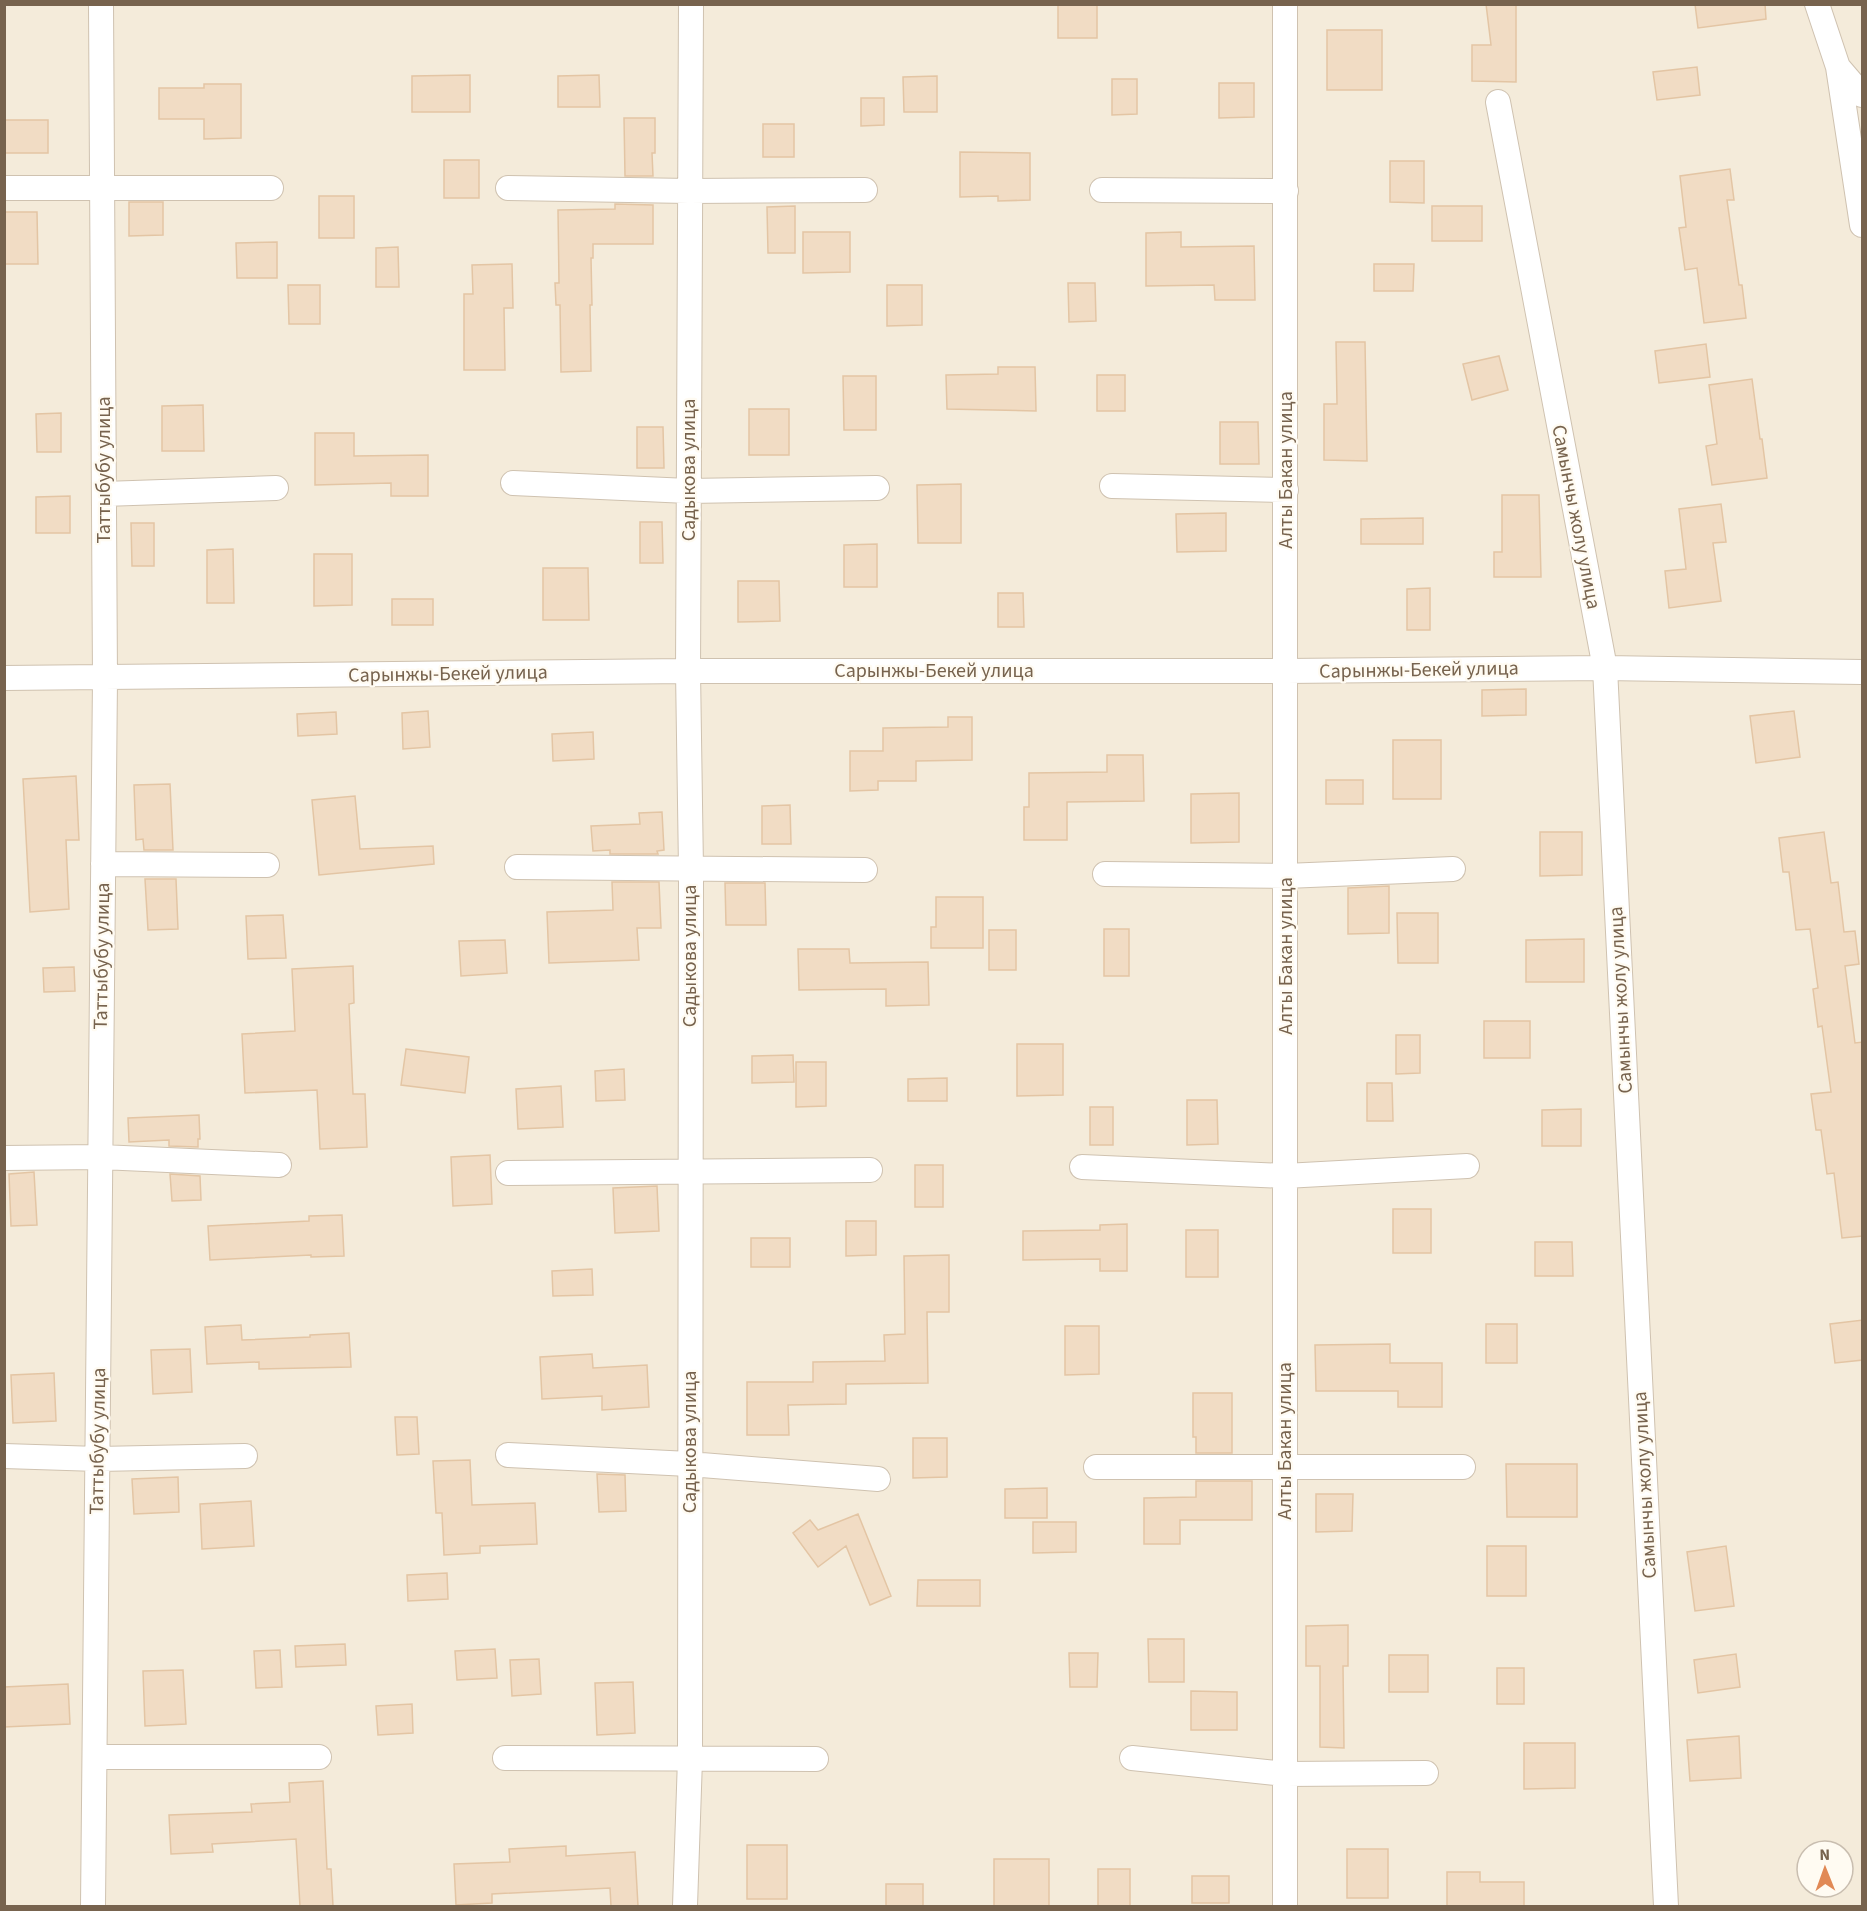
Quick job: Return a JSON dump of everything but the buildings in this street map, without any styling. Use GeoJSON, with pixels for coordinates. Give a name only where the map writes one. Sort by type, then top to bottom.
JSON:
{"type":"FeatureCollection","features":[{"type":"Feature","properties":{"kind":"street","name":"Таттыбубу улица"},"geometry":{"type":"LineString","coordinates":[[93,1906],[105,679],[101,4]]}},
{"type":"Feature","properties":{"kind":"street","name":"Садыкова улица"},"geometry":{"type":"LineString","coordinates":[[685,1906],[690,1759],[688,491],[691,4]]}},
{"type":"Feature","properties":{"kind":"street","name":"Алты Бакан улица"},"geometry":{"type":"LineString","coordinates":[[1285,4],[1285,1906]]}},
{"type":"Feature","properties":{"kind":"street"},"geometry":{"type":"LineString","coordinates":[[1817,4],[1838,67],[1863,225]]}},
{"type":"Feature","properties":{"kind":"street"},"geometry":{"type":"LineString","coordinates":[[1838,67],[1863,95]]}},
{"type":"Feature","properties":{"kind":"street","name":"Самынчы жолу улица"},"geometry":{"type":"LineString","coordinates":[[1498,102],[1605,668],[1666,1906]]}},
{"type":"Feature","properties":{"kind":"street"},"geometry":{"type":"LineString","coordinates":[[4,188],[271,188]]}},
{"type":"Feature","properties":{"kind":"street"},"geometry":{"type":"LineString","coordinates":[[508,188],[689,191],[865,190]]}},
{"type":"Feature","properties":{"kind":"street"},"geometry":{"type":"LineString","coordinates":[[1102,190],[1286,191]]}},
{"type":"Feature","properties":{"kind":"street"},"geometry":{"type":"LineString","coordinates":[[513,483],[688,491],[876,488]]}},
{"type":"Feature","properties":{"kind":"street"},"geometry":{"type":"LineString","coordinates":[[1112,486],[1286,490]]}},
{"type":"Feature","properties":{"kind":"street"},"geometry":{"type":"LineString","coordinates":[[104,494],[276,488]]}},
{"type":"Feature","properties":{"kind":"street","name":"Сарынжы-Бекей улица"},"geometry":{"type":"LineString","coordinates":[[4,678],[105,679],[688,671],[1286,671],[1605,668],[1863,672]]}},
{"type":"Feature","properties":{"kind":"street"},"geometry":{"type":"LineString","coordinates":[[103,864],[267,865]]}},
{"type":"Feature","properties":{"kind":"street"},"geometry":{"type":"LineString","coordinates":[[517,867],[866,870]]}},
{"type":"Feature","properties":{"kind":"street"},"geometry":{"type":"LineString","coordinates":[[1105,874],[1286,876],[1453,869]]}},
{"type":"Feature","properties":{"kind":"street"},"geometry":{"type":"LineString","coordinates":[[4,1158],[100,1156],[279,1165]]}},
{"type":"Feature","properties":{"kind":"street"},"geometry":{"type":"LineString","coordinates":[[1082,1167],[1285,1176],[1467,1166]]}},
{"type":"Feature","properties":{"kind":"street"},"geometry":{"type":"LineString","coordinates":[[508,1173],[870,1170]]}},
{"type":"Feature","properties":{"kind":"street"},"geometry":{"type":"LineString","coordinates":[[508,1455],[689,1464],[878,1479]]}},
{"type":"Feature","properties":{"kind":"street"},"geometry":{"type":"LineString","coordinates":[[4,1456],[98,1459],[245,1456]]}},
{"type":"Feature","properties":{"kind":"street"},"geometry":{"type":"LineString","coordinates":[[1096,1467],[1463,1467]]}},
{"type":"Feature","properties":{"kind":"street"},"geometry":{"type":"LineString","coordinates":[[95,1756],[319,1757]]}},
{"type":"Feature","properties":{"kind":"street"},"geometry":{"type":"LineString","coordinates":[[505,1758],[816,1759]]}},
{"type":"Feature","properties":{"kind":"street"},"geometry":{"type":"LineString","coordinates":[[1132,1758],[1285,1774],[1426,1773]]}},
{"type":"Feature","properties":{"kind":"shaded area"},"geometry":{"type":"Polygon","coordinates":[[[5,5],[1862,5],[1862,1906],[5,1906],[5,5]]]}}]}
